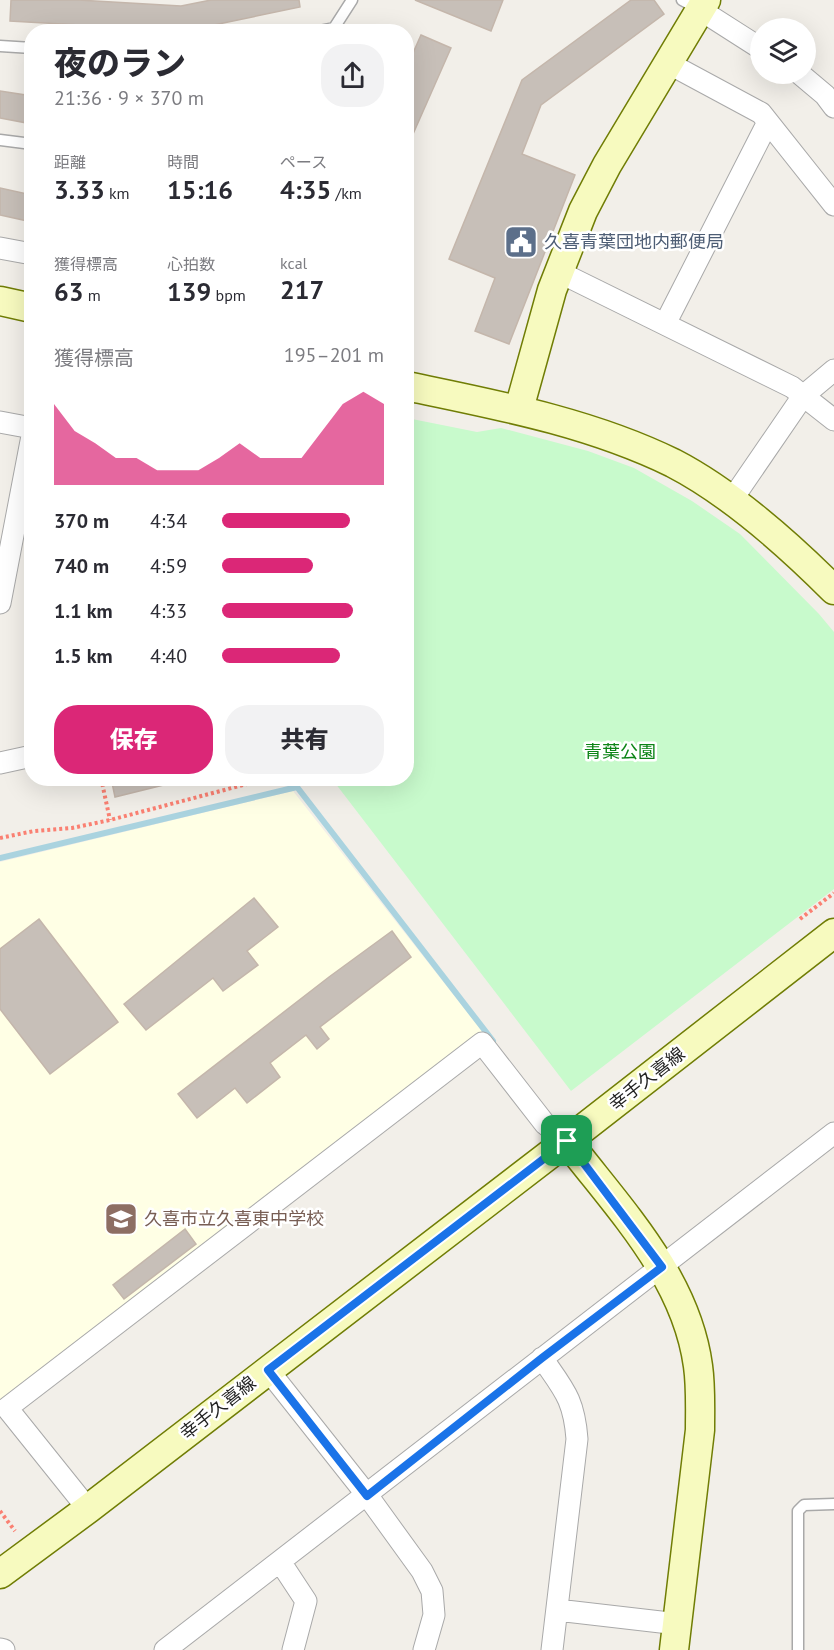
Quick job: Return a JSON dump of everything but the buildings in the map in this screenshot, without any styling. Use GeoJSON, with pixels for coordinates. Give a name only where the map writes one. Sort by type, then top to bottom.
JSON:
{"type":"FeatureCollection","features":[{"type":"Feature","properties":{"kind":"street"},"geometry":{"type":"LineString","coordinates":[[519,410],[559,272],[583,211],[607,165],[668,63],[696,3],[750,41]]}},
{"type":"Feature","properties":{"kind":"street"},"geometry":{"type":"LineString","coordinates":[[668,63],[761,113],[834,205]]}},
{"type":"Feature","properties":{"kind":"street"},"geometry":{"type":"LineString","coordinates":[[812,84],[825,95],[834,107]]}},
{"type":"Feature","properties":{"kind":"street"},"geometry":{"type":"LineString","coordinates":[[665,324],[768,122]]}},
{"type":"Feature","properties":{"kind":"street"},"geometry":{"type":"LineString","coordinates":[[0,248],[24,252]]}},
{"type":"Feature","properties":{"kind":"street"},"geometry":{"type":"LineString","coordinates":[[559,272],[792,387],[834,420]]}},
{"type":"Feature","properties":{"kind":"street"},"geometry":{"type":"LineString","coordinates":[[0,301],[24,306]]}},
{"type":"Feature","properties":{"kind":"street"},"geometry":{"type":"LineString","coordinates":[[731,501],[803,396],[834,370]]}},
{"type":"Feature","properties":{"kind":"street"},"geometry":{"type":"LineString","coordinates":[[414,388],[519,410],[584,427],[633,445],[675,465],[768,528],[834,590]]}},
{"type":"Feature","properties":{"kind":"street"},"geometry":{"type":"LineString","coordinates":[[0,422],[24,426]]}},
{"type":"Feature","properties":{"kind":"street"},"geometry":{"type":"LineString","coordinates":[[0,603],[24,478]]}},
{"type":"Feature","properties":{"kind":"street"},"geometry":{"type":"LineString","coordinates":[[0,763],[24,758]]}},
{"type":"Feature","properties":{"kind":"street","name":"幸手久喜線"},"geometry":{"type":"LineString","coordinates":[[0,1574],[567,1141],[834,933]]}},
{"type":"Feature","properties":{"kind":"street"},"geometry":{"type":"LineString","coordinates":[[88,1509],[7,1408],[482,1043],[545,1124],[567,1141],[662,1267],[673,1288],[690,1333],[698,1364],[700,1430],[676,1637],[557,1610]]}},
{"type":"Feature","properties":{"kind":"street"},"geometry":{"type":"LineString","coordinates":[[165,1650],[281,1563],[834,1133]]}},
{"type":"Feature","properties":{"kind":"street"},"geometry":{"type":"LineString","coordinates":[[542,1358],[570,1398],[575,1416],[577,1439],[552,1650]]}},
{"type":"Feature","properties":{"kind":"street"},"geometry":{"type":"LineString","coordinates":[[268,1370],[367,1496],[422,1571],[432,1590],[434,1615],[424,1650]]}},
{"type":"Feature","properties":{"kind":"street"},"geometry":{"type":"LineString","coordinates":[[281,1563],[306,1601],[293,1650]]}},
{"type":"Feature","properties":{"kind":"lane"},"geometry":{"type":"LineString","coordinates":[[337,24],[352,0]]}},
{"type":"Feature","properties":{"kind":"lane"},"geometry":{"type":"LineString","coordinates":[[0,46],[24,48]]}},
{"type":"Feature","properties":{"kind":"lane"},"geometry":{"type":"LineString","coordinates":[[0,140],[24,143]]}},
{"type":"Feature","properties":{"kind":"lane"},"geometry":{"type":"LineString","coordinates":[[798,1650],[798,1511],[804,1505],[834,1504]]}},
{"type":"Feature","properties":{"kind":"path"},"geometry":{"type":"LineString","coordinates":[[103,786],[110,820]]}},
{"type":"Feature","properties":{"kind":"path"},"geometry":{"type":"LineString","coordinates":[[0,838],[110,820],[240,786]]}},
{"type":"Feature","properties":{"kind":"path"},"geometry":{"type":"LineString","coordinates":[[800,919],[834,893]]}},
{"type":"Feature","properties":{"kind":"path"},"geometry":{"type":"LineString","coordinates":[[0,1511],[15,1531]]}},
{"type":"Feature","properties":{"kind":"shaded area","name":"久喜市立久喜東中学校"},"geometry":{"type":"Polygon","coordinates":[[[293,791],[482,1031],[0,1407],[0,862],[293,791]]]}},
{"type":"Feature","properties":{"kind":"green space","name":"青葉公園"},"geometry":{"type":"Polygon","coordinates":[[[414,419],[477,432],[501,428],[588,451],[634,468],[692,501],[740,534],[834,632],[834,889],[571,1091],[337,786],[414,786],[414,419]]]}},
{"type":"Feature","properties":{"kind":"waterway"},"geometry":{"type":"LineString","coordinates":[[0,858],[297,787],[493,1041]]}},
{"type":"Feature","properties":{"kind":"place","name":"久喜青葉団地内郵便局"},"geometry":{"type":"Point","coordinates":[521,242]}},
{"type":"Feature","properties":{"kind":"place","name":"久喜市立久喜東中学校"},"geometry":{"type":"Point","coordinates":[121,1219]}},
{"type":"Feature","properties":{"kind":"route"},"geometry":{"type":"LineString","coordinates":[[567,1141],[662,1267],[367,1496],[268,1370],[567,1141]]}}]}
